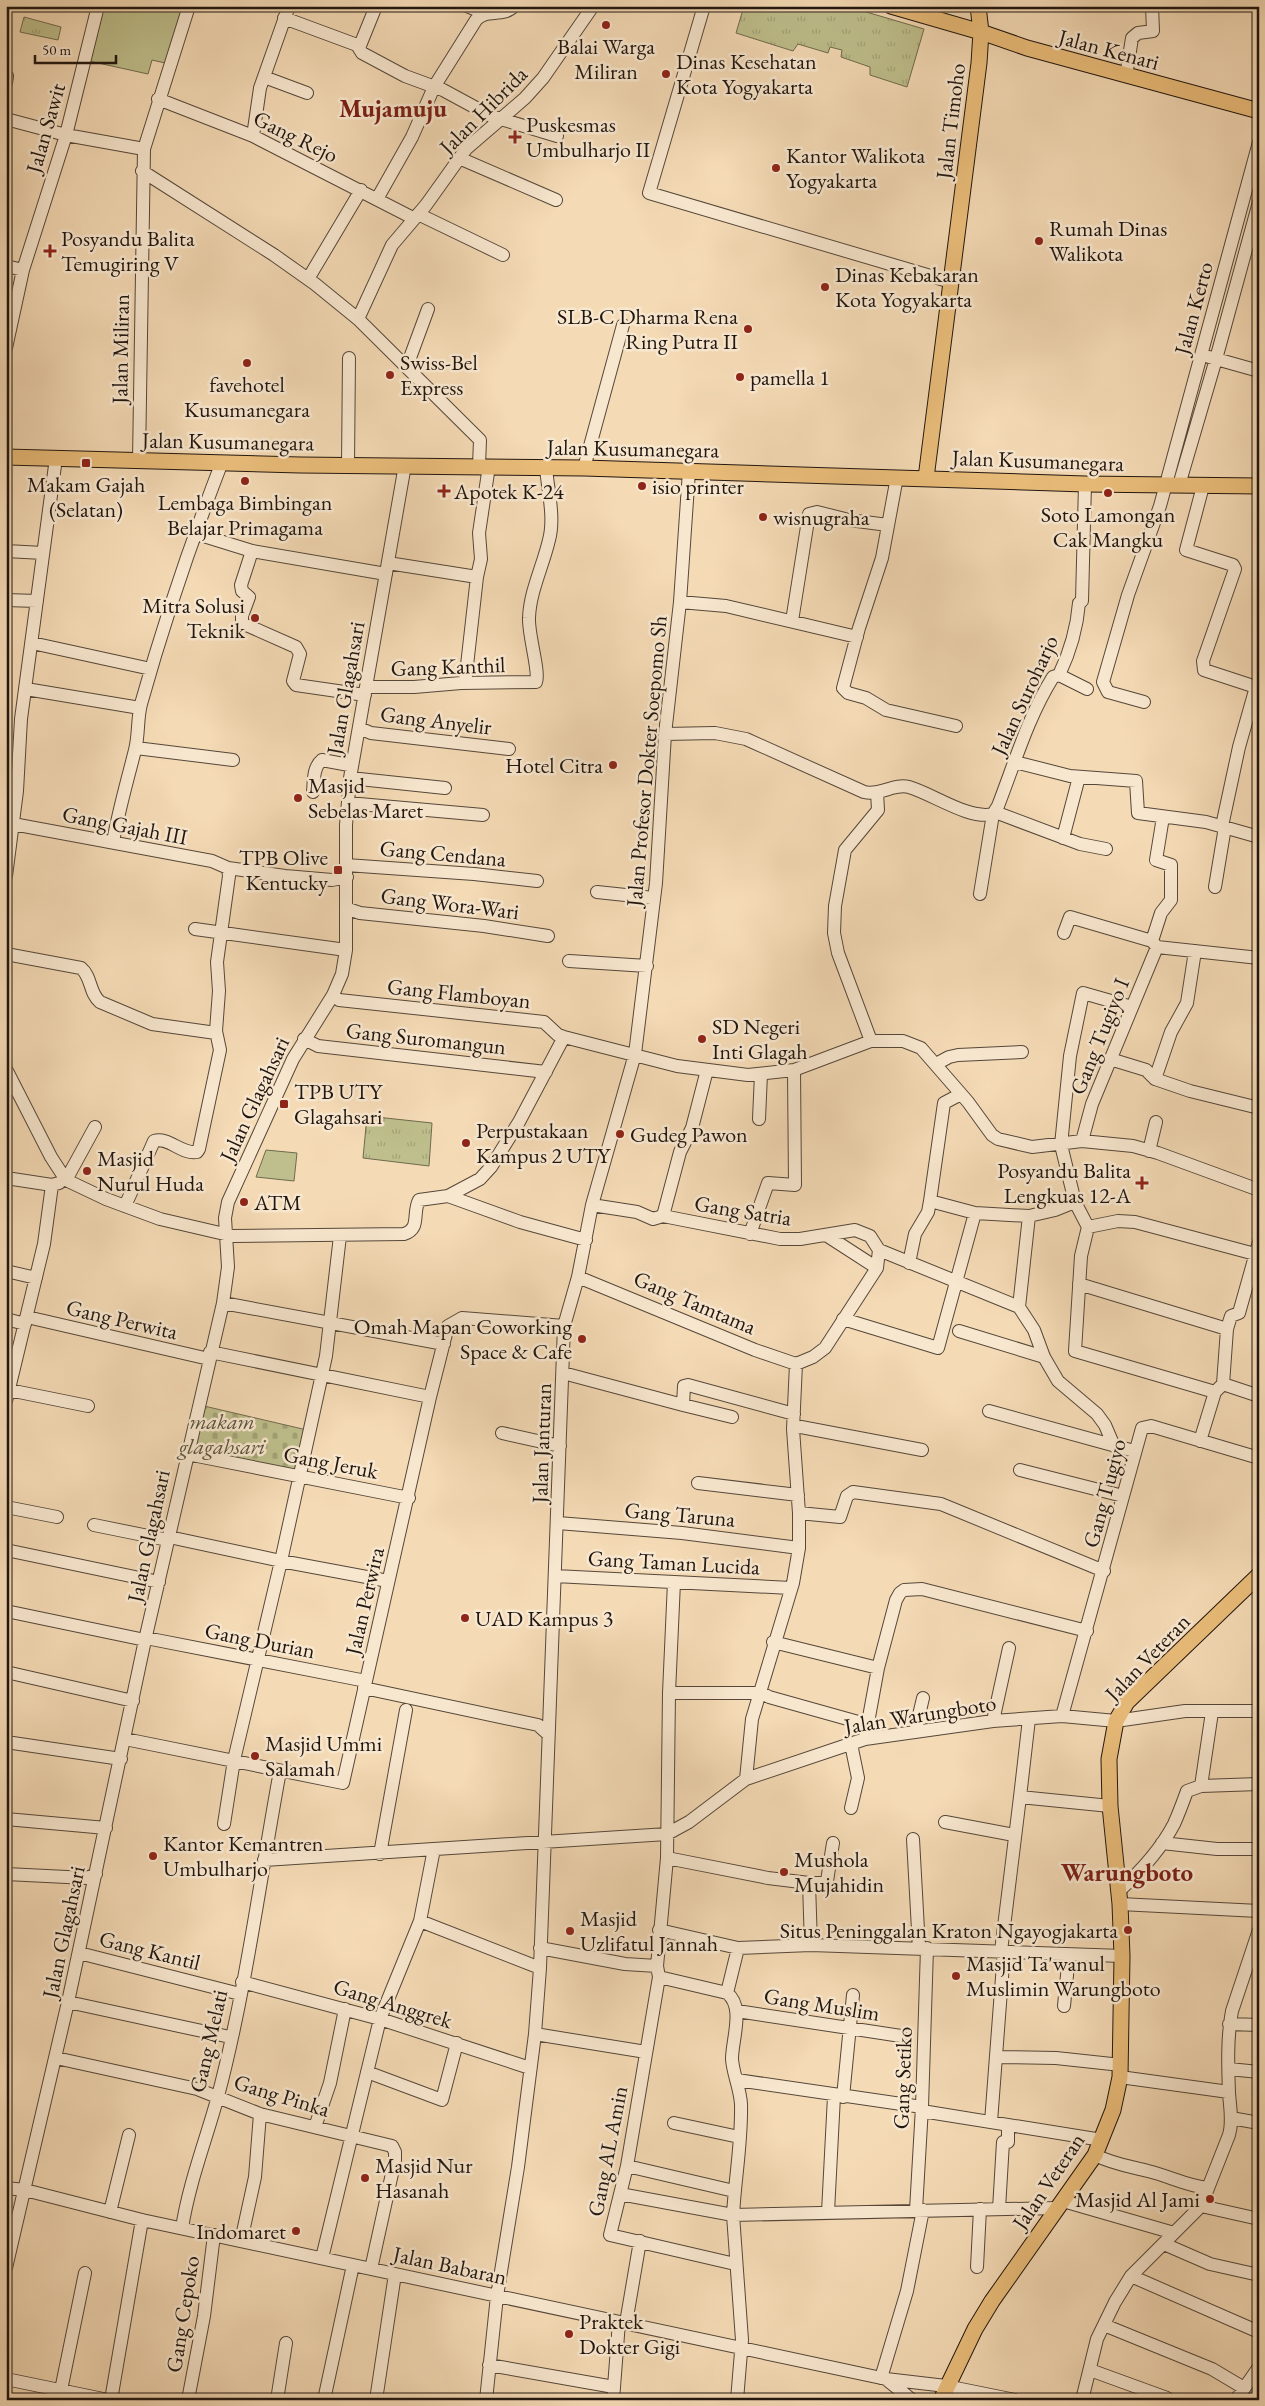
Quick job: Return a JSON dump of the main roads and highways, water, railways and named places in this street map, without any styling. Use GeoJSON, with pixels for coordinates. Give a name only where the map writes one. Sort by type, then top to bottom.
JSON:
{"type":"FeatureCollection","features":[{"type":"Feature","properties":{"kind":"main road","name":"Jalan Kenari"},"geometry":{"type":"LineString","coordinates":[[891,6],[1126,76],[1259,111]]}},
{"type":"Feature","properties":{"kind":"main road","name":"Jalan Timoho"},"geometry":{"type":"LineString","coordinates":[[926,478],[979,68],[981,32],[978,6]]}},
{"type":"Feature","properties":{"kind":"main road","name":"Jalan Kusumanegara"},"geometry":{"type":"LineString","coordinates":[[6,457],[688,470],[1085,484],[1259,486]]}},
{"type":"Feature","properties":{"kind":"main road","name":"Jalan Veteran"},"geometry":{"type":"LineString","coordinates":[[944,2391],[975,2329],[992,2301],[1095,2155],[1113,2110],[1120,2071],[1122,1956],[1120,1898],[1110,1806],[1109,1759],[1116,1721],[1127,1702],[1259,1575]]}},
{"type":"Feature","properties":{"kind":"waterway"},"geometry":{"type":"LineString","coordinates":[[1249,2400],[1259,2386]]}},
{"type":"Feature","properties":{"kind":"place","name":"Balai Warga Miliran"},"geometry":{"type":"Point","coordinates":[606,25]}},
{"type":"Feature","properties":{"kind":"place","name":"Dinas Kesehatan Kota Yogyakarta"},"geometry":{"type":"Point","coordinates":[666,74]}},
{"type":"Feature","properties":{"kind":"place","name":"Puskesmas Umbulharjo II"},"geometry":{"type":"Point","coordinates":[515,137]}},
{"type":"Feature","properties":{"kind":"place","name":"Kantor Walikota Yogyakarta"},"geometry":{"type":"Point","coordinates":[776,168]}},
{"type":"Feature","properties":{"kind":"place","name":"Rumah Dinas Walikota"},"geometry":{"type":"Point","coordinates":[1039,241]}},
{"type":"Feature","properties":{"kind":"place","name":"Posyandu Balita Temugiring V"},"geometry":{"type":"Point","coordinates":[50,251]}},
{"type":"Feature","properties":{"kind":"place","name":"Dinas Kebakaran Kota Yogyakarta"},"geometry":{"type":"Point","coordinates":[825,287]}},
{"type":"Feature","properties":{"kind":"place","name":"SLB-C Dharma Rena Ring Putra II"},"geometry":{"type":"Point","coordinates":[748,329]}},
{"type":"Feature","properties":{"kind":"place","name":"favehotel Kusumanegara"},"geometry":{"type":"Point","coordinates":[247,363]}},
{"type":"Feature","properties":{"kind":"place","name":"Swiss-Bel Express"},"geometry":{"type":"Point","coordinates":[390,375]}},
{"type":"Feature","properties":{"kind":"place","name":"pamella 1"},"geometry":{"type":"Point","coordinates":[740,377]}},
{"type":"Feature","properties":{"kind":"place","name":"Makam Gajah (Selatan)"},"geometry":{"type":"Point","coordinates":[86,463]}},
{"type":"Feature","properties":{"kind":"place","name":"Lembaga Bimbingan Belajar Primagama"},"geometry":{"type":"Point","coordinates":[245,481]}},
{"type":"Feature","properties":{"kind":"place","name":"isio printer"},"geometry":{"type":"Point","coordinates":[642,486]}},
{"type":"Feature","properties":{"kind":"place","name":"Apotek K-24"},"geometry":{"type":"Point","coordinates":[444,491]}},
{"type":"Feature","properties":{"kind":"place","name":"Soto Lamongan Cak Mangku"},"geometry":{"type":"Point","coordinates":[1108,493]}},
{"type":"Feature","properties":{"kind":"place","name":"wisnugraha"},"geometry":{"type":"Point","coordinates":[763,517]}},
{"type":"Feature","properties":{"kind":"place","name":"Mitra Solusi Teknik"},"geometry":{"type":"Point","coordinates":[255,618]}},
{"type":"Feature","properties":{"kind":"place","name":"Hotel Citra"},"geometry":{"type":"Point","coordinates":[613,765]}},
{"type":"Feature","properties":{"kind":"place","name":"Masjid Sebelas Maret"},"geometry":{"type":"Point","coordinates":[298,798]}},
{"type":"Feature","properties":{"kind":"place","name":"TPB Olive Kentucky"},"geometry":{"type":"Point","coordinates":[338,870]}},
{"type":"Feature","properties":{"kind":"place","name":"SD Negeri Inti Glagah"},"geometry":{"type":"Point","coordinates":[702,1039]}},
{"type":"Feature","properties":{"kind":"place","name":"TPB UTY Glagahsari"},"geometry":{"type":"Point","coordinates":[284,1104]}},
{"type":"Feature","properties":{"kind":"place","name":"Gudeg Pawon"},"geometry":{"type":"Point","coordinates":[620,1134]}},
{"type":"Feature","properties":{"kind":"place","name":"Perpustakaan Kampus 2 UTY"},"geometry":{"type":"Point","coordinates":[466,1143]}},
{"type":"Feature","properties":{"kind":"place","name":"Masjid Nurul Huda"},"geometry":{"type":"Point","coordinates":[87,1171]}},
{"type":"Feature","properties":{"kind":"place","name":"Posyandu Balita Lengkuas 12-A"},"geometry":{"type":"Point","coordinates":[1142,1183]}},
{"type":"Feature","properties":{"kind":"place","name":"ATM"},"geometry":{"type":"Point","coordinates":[244,1202]}},
{"type":"Feature","properties":{"kind":"place","name":"Omah Mapan Coworking Space & Cafe"},"geometry":{"type":"Point","coordinates":[582,1339]}},
{"type":"Feature","properties":{"kind":"place","name":"UAD Kampus 3"},"geometry":{"type":"Point","coordinates":[465,1618]}},
{"type":"Feature","properties":{"kind":"place","name":"Masjid Ummi Salamah"},"geometry":{"type":"Point","coordinates":[255,1756]}},
{"type":"Feature","properties":{"kind":"place","name":"Kantor Kemantren Umbulharjo"},"geometry":{"type":"Point","coordinates":[153,1856]}},
{"type":"Feature","properties":{"kind":"place","name":"Mushola Mujahidin"},"geometry":{"type":"Point","coordinates":[784,1872]}},
{"type":"Feature","properties":{"kind":"place","name":"Situs Peninggalan Kraton Ngayogjakarta"},"geometry":{"type":"Point","coordinates":[1128,1930]}},
{"type":"Feature","properties":{"kind":"place","name":"Masjid Uzlifatul Jannah"},"geometry":{"type":"Point","coordinates":[570,1931]}},
{"type":"Feature","properties":{"kind":"place","name":"Masjid Ta'wanul Muslimin Warungboto"},"geometry":{"type":"Point","coordinates":[956,1976]}},
{"type":"Feature","properties":{"kind":"place","name":"Masjid Nur Hasanah"},"geometry":{"type":"Point","coordinates":[365,2178]}},
{"type":"Feature","properties":{"kind":"place","name":"Masjid Al Jami"},"geometry":{"type":"Point","coordinates":[1210,2199]}},
{"type":"Feature","properties":{"kind":"place","name":"Indomaret"},"geometry":{"type":"Point","coordinates":[296,2231]}},
{"type":"Feature","properties":{"kind":"place","name":"Praktek Dokter Gigi"},"geometry":{"type":"Point","coordinates":[569,2334]}},
{"type":"Feature","properties":{"kind":"district","name":"Mujamuju"},"geometry":{"type":"Point","coordinates":[393,108]}},
{"type":"Feature","properties":{"kind":"district","name":"Warungboto"},"geometry":{"type":"Point","coordinates":[1127,1872]}},
{"type":"Feature","properties":{"kind":"park label","name":"makam glagahsari"},"geometry":{"type":"Point","coordinates":[222,1434]}}]}
